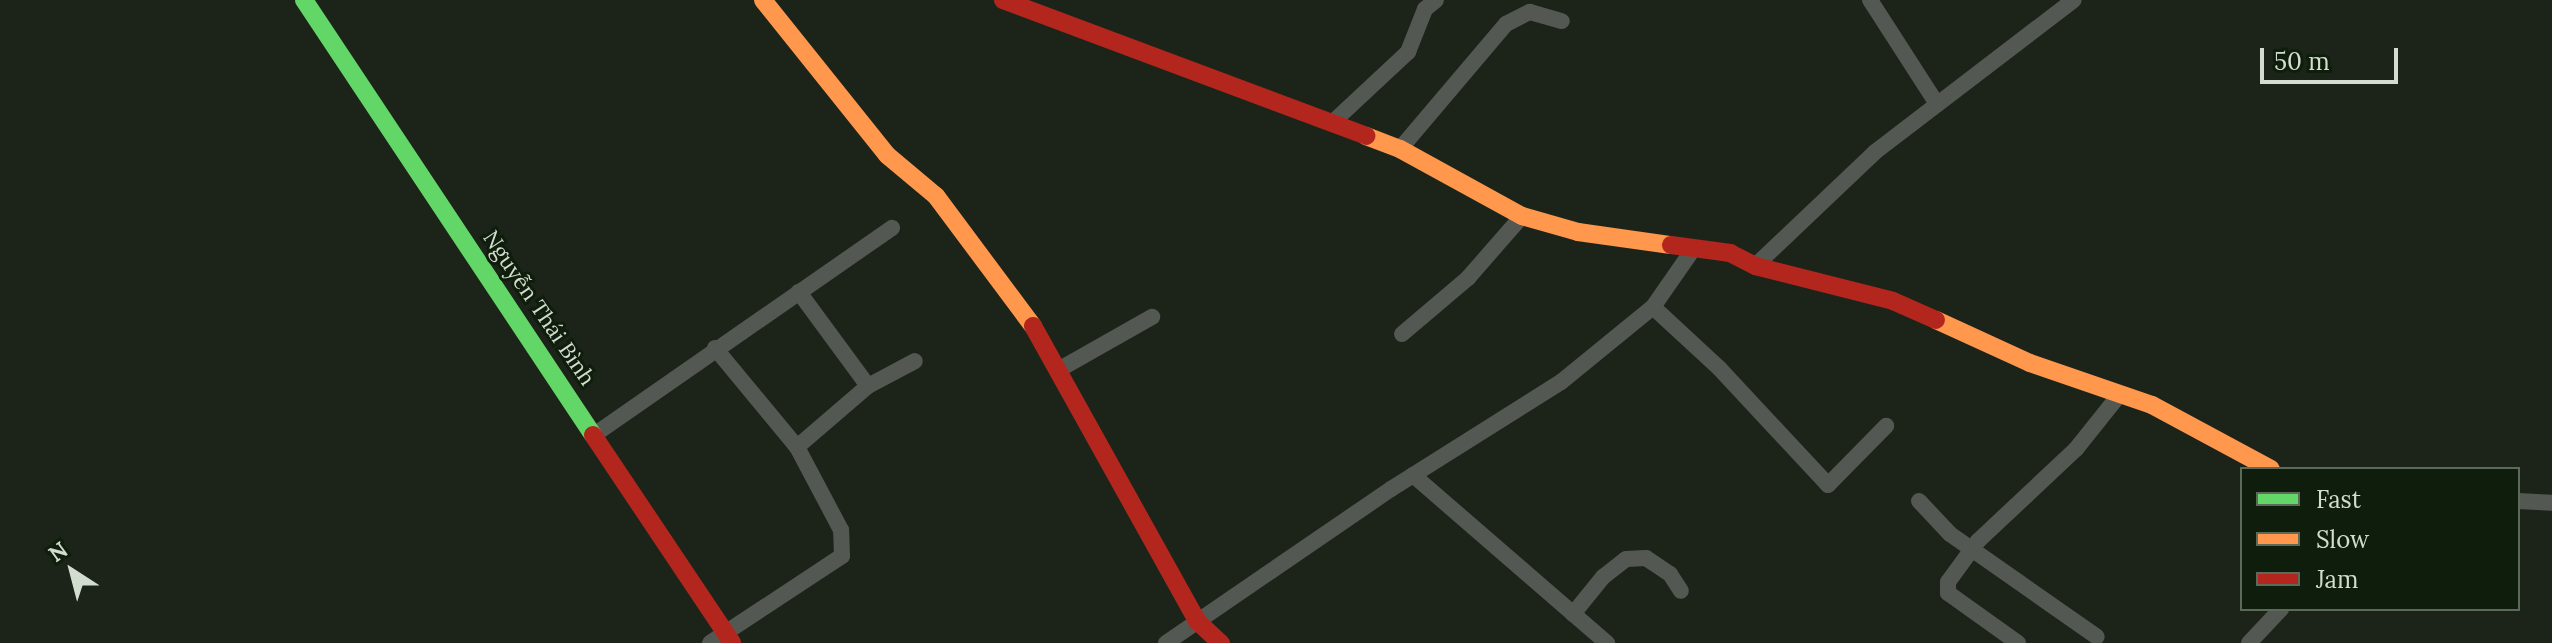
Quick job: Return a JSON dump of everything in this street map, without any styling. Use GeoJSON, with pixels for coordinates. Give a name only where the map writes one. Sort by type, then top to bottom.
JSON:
{"type":"FeatureCollection","features":[{"type":"Feature","properties":{"kind":"street"},"geometry":{"type":"LineString","coordinates":[[763,0],[887,155],[936,196],[1060,369],[1197,621],[1221,643]]}},
{"type":"Feature","properties":{"kind":"street"},"geometry":{"type":"LineString","coordinates":[[1003,0],[1400,149],[1522,216],[1578,232],[1730,253],[1755,266],[1893,301],[2030,363],[2152,405],[2267,467]]}},
{"type":"Feature","properties":{"kind":"street"},"geometry":{"type":"LineString","coordinates":[[1333,122],[1408,52],[1425,9],[1436,0]]}},
{"type":"Feature","properties":{"kind":"street"},"geometry":{"type":"LineString","coordinates":[[1870,0],[1937,104]]}},
{"type":"Feature","properties":{"kind":"street"},"geometry":{"type":"LineString","coordinates":[[1755,266],[1875,152],[2074,0]]}},
{"type":"Feature","properties":{"kind":"street","name":"Nguyễn Thái Bình"},"geometry":{"type":"LineString","coordinates":[[307,1],[594,435],[723,639]]}},
{"type":"Feature","properties":{"kind":"street"},"geometry":{"type":"LineString","coordinates":[[1400,149],[1506,24],[1530,12],[1562,21]]}},
{"type":"Feature","properties":{"kind":"street"},"geometry":{"type":"LineString","coordinates":[[1402,334],[1468,278],[1522,216]]}},
{"type":"Feature","properties":{"kind":"street"},"geometry":{"type":"LineString","coordinates":[[594,435],[715,348],[892,228]]}},
{"type":"Feature","properties":{"kind":"street"},"geometry":{"type":"LineString","coordinates":[[1166,643],[1413,475],[1561,382],[1653,307],[1694,248]]}},
{"type":"Feature","properties":{"kind":"street"},"geometry":{"type":"LineString","coordinates":[[799,292],[868,386]]}},
{"type":"Feature","properties":{"kind":"street"},"geometry":{"type":"LineString","coordinates":[[1653,307],[1719,368],[1828,485],[1886,426]]}},
{"type":"Feature","properties":{"kind":"street"},"geometry":{"type":"LineString","coordinates":[[1060,369],[1152,317]]}},
{"type":"Feature","properties":{"kind":"street"},"geometry":{"type":"LineString","coordinates":[[715,348],[797,447],[841,530],[842,556],[723,639]]}},
{"type":"Feature","properties":{"kind":"street"},"geometry":{"type":"LineString","coordinates":[[797,447],[868,386],[915,361]]}},
{"type":"Feature","properties":{"kind":"street"},"geometry":{"type":"LineString","coordinates":[[2018,643],[1948,593],[1948,582],[1972,549],[2076,449],[2120,394]]}},
{"type":"Feature","properties":{"kind":"street"},"geometry":{"type":"LineString","coordinates":[[1413,475],[1607,643]]}},
{"type":"Feature","properties":{"kind":"street"},"geometry":{"type":"LineString","coordinates":[[1919,501],[1972,549],[2097,637]]}},
{"type":"Feature","properties":{"kind":"street"},"geometry":{"type":"LineString","coordinates":[[2520,501],[2552,503]]}},
{"type":"Feature","properties":{"kind":"street"},"geometry":{"type":"LineString","coordinates":[[1573,614],[1603,577],[1626,559],[1646,558],[1670,574],[1681,591]]}},
{"type":"Feature","properties":{"kind":"street"},"geometry":{"type":"LineString","coordinates":[[2249,643],[2279,611]]}},
{"type":"Feature","properties":{"kind":"traffic: fast"},"geometry":{"type":"LineString","coordinates":[[304,0],[593,435]]}},
{"type":"Feature","properties":{"kind":"traffic: slow"},"geometry":{"type":"LineString","coordinates":[[763,0],[887,155],[936,196],[1033,326]]}},
{"type":"Feature","properties":{"kind":"traffic: slow"},"geometry":{"type":"LineString","coordinates":[[1366,136],[1400,149],[1522,216],[1578,232],[1671,245]]}},
{"type":"Feature","properties":{"kind":"traffic: slow"},"geometry":{"type":"LineString","coordinates":[[1936,320],[2030,363],[2152,405],[2267,467]]}},
{"type":"Feature","properties":{"kind":"traffic: jam"},"geometry":{"type":"LineString","coordinates":[[1003,0],[1366,136]]}},
{"type":"Feature","properties":{"kind":"traffic: jam"},"geometry":{"type":"LineString","coordinates":[[1671,245],[1730,253],[1755,266],[1893,301],[1936,320]]}},
{"type":"Feature","properties":{"kind":"traffic: jam"},"geometry":{"type":"LineString","coordinates":[[1033,326],[1197,621],[1221,643]]}},
{"type":"Feature","properties":{"kind":"traffic: jam"},"geometry":{"type":"LineString","coordinates":[[593,435],[732,643]]}}]}
